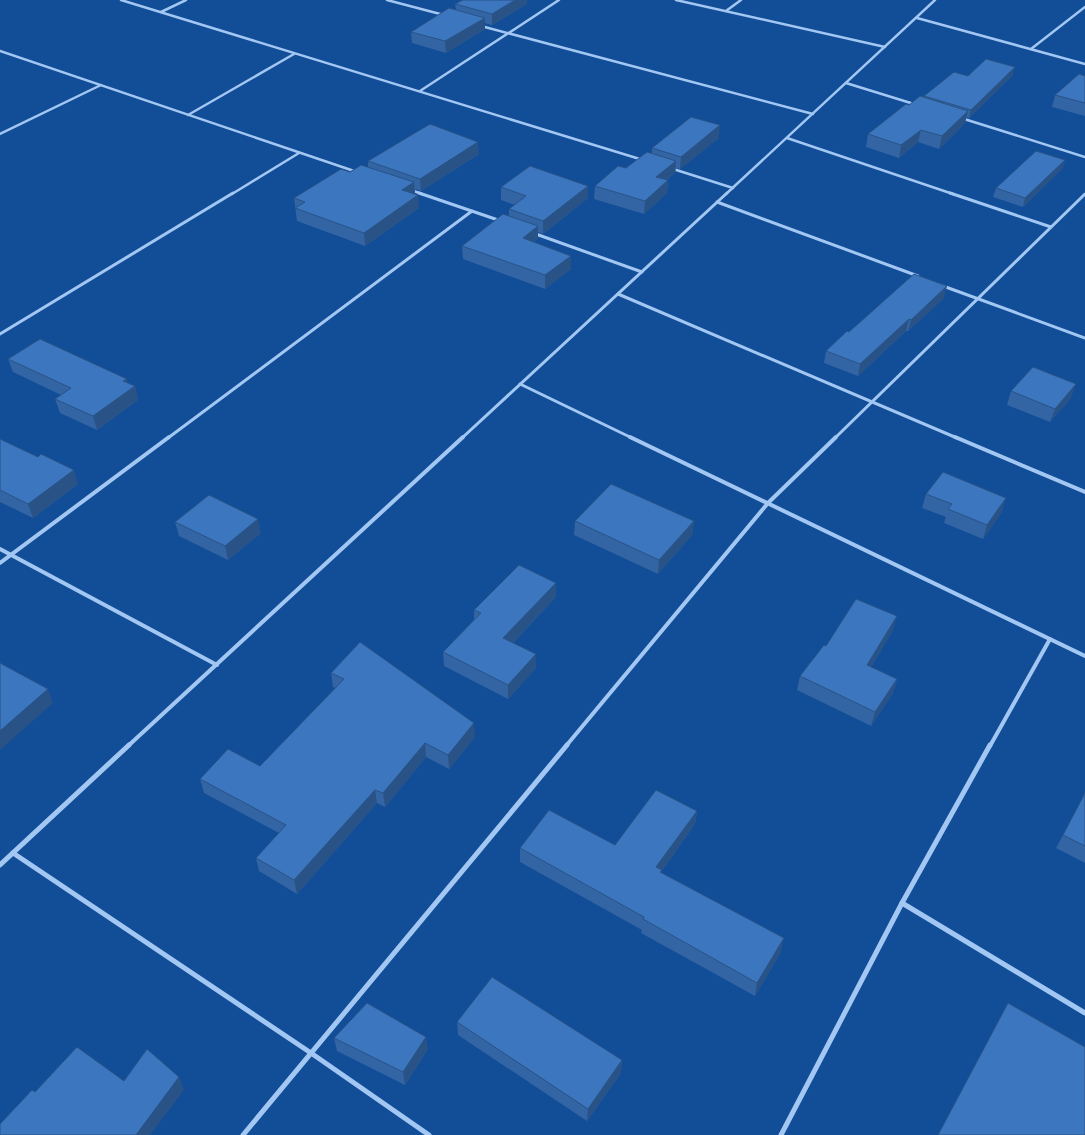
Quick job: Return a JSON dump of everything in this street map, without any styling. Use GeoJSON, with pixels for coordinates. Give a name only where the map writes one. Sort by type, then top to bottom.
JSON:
{"type":"FeatureCollection","features":[{"type":"Feature","properties":{"kind":"street"},"geometry":{"type":"LineString","coordinates":[[121,0],[649,162]]}},
{"type":"Feature","properties":{"kind":"street"},"geometry":{"type":"LineString","coordinates":[[161,12],[186,0]]}},
{"type":"Feature","properties":{"kind":"street"},"geometry":{"type":"LineString","coordinates":[[387,0],[451,18]]}},
{"type":"Feature","properties":{"kind":"street"},"geometry":{"type":"LineString","coordinates":[[420,91],[559,0]]}},
{"type":"Feature","properties":{"kind":"street"},"geometry":{"type":"LineString","coordinates":[[676,0],[885,47]]}},
{"type":"Feature","properties":{"kind":"street"},"geometry":{"type":"LineString","coordinates":[[726,11],[741,0]]}},
{"type":"Feature","properties":{"kind":"street"},"geometry":{"type":"LineString","coordinates":[[0,865],[936,0]]}},
{"type":"Feature","properties":{"kind":"street"},"geometry":{"type":"LineString","coordinates":[[1031,49],[1085,7]]}},
{"type":"Feature","properties":{"kind":"street"},"geometry":{"type":"LineString","coordinates":[[917,18],[1085,64]]}},
{"type":"Feature","properties":{"kind":"street"},"geometry":{"type":"LineString","coordinates":[[480,25],[813,114]]}},
{"type":"Feature","properties":{"kind":"street"},"geometry":{"type":"LineString","coordinates":[[0,51],[359,173]]}},
{"type":"Feature","properties":{"kind":"street"},"geometry":{"type":"LineString","coordinates":[[188,115],[294,54]]}},
{"type":"Feature","properties":{"kind":"street"},"geometry":{"type":"LineString","coordinates":[[846,83],[922,106]]}},
{"type":"Feature","properties":{"kind":"street"},"geometry":{"type":"LineString","coordinates":[[0,134],[101,85]]}},
{"type":"Feature","properties":{"kind":"street"},"geometry":{"type":"LineString","coordinates":[[959,118],[1085,156]]}},
{"type":"Feature","properties":{"kind":"street"},"geometry":{"type":"LineString","coordinates":[[787,138],[1051,227]]}},
{"type":"Feature","properties":{"kind":"street"},"geometry":{"type":"LineString","coordinates":[[0,334],[300,153]]}},
{"type":"Feature","properties":{"kind":"street"},"geometry":{"type":"LineString","coordinates":[[664,166],[733,188]]}},
{"type":"Feature","properties":{"kind":"street"},"geometry":{"type":"LineString","coordinates":[[404,188],[509,224]]}},
{"type":"Feature","properties":{"kind":"street"},"geometry":{"type":"LineString","coordinates":[[243,1135],[768,504],[1085,194]]}},
{"type":"Feature","properties":{"kind":"street"},"geometry":{"type":"LineString","coordinates":[[717,202],[926,279]]}},
{"type":"Feature","properties":{"kind":"street"},"geometry":{"type":"LineString","coordinates":[[0,563],[472,211]]}},
{"type":"Feature","properties":{"kind":"street"},"geometry":{"type":"LineString","coordinates":[[531,232],[642,272]]}},
{"type":"Feature","properties":{"kind":"street"},"geometry":{"type":"LineString","coordinates":[[940,285],[1085,338]]}},
{"type":"Feature","properties":{"kind":"street"},"geometry":{"type":"LineString","coordinates":[[618,294],[1085,492]]}},
{"type":"Feature","properties":{"kind":"street"},"geometry":{"type":"LineString","coordinates":[[520,384],[1085,656]]}},
{"type":"Feature","properties":{"kind":"street"},"geometry":{"type":"LineString","coordinates":[[0,549],[217,665]]}},
{"type":"Feature","properties":{"kind":"street"},"geometry":{"type":"LineString","coordinates":[[781,1135],[902,902],[1050,639]]}},
{"type":"Feature","properties":{"kind":"street"},"geometry":{"type":"LineString","coordinates":[[13,853],[311,1053],[429,1135]]}},
{"type":"Feature","properties":{"kind":"street"},"geometry":{"type":"LineString","coordinates":[[902,902],[1085,1013]]}},
{"type":"Feature","properties":{"kind":"building"},"geometry":{"type":"Polygon","coordinates":[[[463,0],[515,0],[492,14],[455,4],[463,0]]]}},
{"type":"Feature","properties":{"kind":"building"},"geometry":{"type":"Polygon","coordinates":[[[449,8],[485,18],[445,41],[411,32],[449,8]]]}},
{"type":"Feature","properties":{"kind":"building"},"geometry":{"type":"Polygon","coordinates":[[[986,59],[1015,67],[971,110],[924,96],[954,72],[968,76],[986,59]]]}},
{"type":"Feature","properties":{"kind":"building"},"geometry":{"type":"Polygon","coordinates":[[[1079,74],[1085,76],[1085,103],[1055,95],[1079,74]]]}},
{"type":"Feature","properties":{"kind":"building"},"geometry":{"type":"Polygon","coordinates":[[[920,96],[968,111],[942,136],[921,130],[901,145],[868,134],[906,104],[909,105],[920,96]]]}},
{"type":"Feature","properties":{"kind":"building"},"geometry":{"type":"Polygon","coordinates":[[[691,117],[720,125],[681,157],[652,148],[691,117]]]}},
{"type":"Feature","properties":{"kind":"building"},"geometry":{"type":"Polygon","coordinates":[[[430,124],[478,142],[420,179],[368,161],[430,124]]]}},
{"type":"Feature","properties":{"kind":"building"},"geometry":{"type":"Polygon","coordinates":[[[1036,151],[1065,160],[1025,198],[996,188],[1036,151]]]}},
{"type":"Feature","properties":{"kind":"building"},"geometry":{"type":"Polygon","coordinates":[[[647,152],[676,161],[656,177],[668,180],[645,201],[595,186],[618,166],[626,168],[647,152]]]}},
{"type":"Feature","properties":{"kind":"building"},"geometry":{"type":"Polygon","coordinates":[[[361,165],[414,182],[402,190],[418,195],[364,233],[295,208],[305,202],[294,198],[341,169],[350,172],[361,165]]]}},
{"type":"Feature","properties":{"kind":"building"},"geometry":{"type":"Polygon","coordinates":[[[530,166],[588,186],[543,221],[509,209],[526,196],[501,187],[530,166]]]}},
{"type":"Feature","properties":{"kind":"building"},"geometry":{"type":"Polygon","coordinates":[[[503,214],[538,226],[523,238],[571,256],[545,275],[462,246],[503,214]]]}},
{"type":"Feature","properties":{"kind":"building"},"geometry":{"type":"Polygon","coordinates":[[[914,274],[947,286],[911,320],[909,319],[860,364],[826,351],[847,331],[849,332],[914,274]]]}},
{"type":"Feature","properties":{"kind":"building"},"geometry":{"type":"Polygon","coordinates":[[[40,339],[127,379],[123,381],[135,386],[93,416],[55,399],[71,388],[8,359],[40,339]]]}},
{"type":"Feature","properties":{"kind":"building"},"geometry":{"type":"Polygon","coordinates":[[[1033,367],[1076,384],[1055,409],[1011,391],[1033,367]]]}},
{"type":"Feature","properties":{"kind":"building"},"geometry":{"type":"Polygon","coordinates":[[[0,439],[38,457],[41,454],[74,470],[28,504],[0,490],[0,439]]]}},
{"type":"Feature","properties":{"kind":"building"},"geometry":{"type":"Polygon","coordinates":[[[943,472],[1006,498],[987,525],[948,509],[952,504],[926,494],[943,472]]]}},
{"type":"Feature","properties":{"kind":"building"},"geometry":{"type":"Polygon","coordinates":[[[611,484],[694,521],[659,560],[575,521],[611,484]]]}},
{"type":"Feature","properties":{"kind":"building"},"geometry":{"type":"Polygon","coordinates":[[[209,495],[258,519],[225,546],[175,522],[209,495]]]}},
{"type":"Feature","properties":{"kind":"building"},"geometry":{"type":"Polygon","coordinates":[[[519,565],[556,583],[503,638],[536,654],[508,685],[443,652],[481,613],[474,610],[519,565]]]}},
{"type":"Feature","properties":{"kind":"building"},"geometry":{"type":"Polygon","coordinates":[[[856,599],[897,616],[867,665],[897,679],[875,712],[800,676],[824,645],[826,646],[856,599]]]}},
{"type":"Feature","properties":{"kind":"building"},"geometry":{"type":"Polygon","coordinates":[[[360,642],[474,723],[448,755],[425,743],[383,793],[375,790],[294,880],[256,858],[286,825],[200,779],[228,749],[260,766],[344,679],[331,673],[360,642]]]}},
{"type":"Feature","properties":{"kind":"building"},"geometry":{"type":"Polygon","coordinates":[[[0,663],[48,689],[0,731],[0,663]]]}},
{"type":"Feature","properties":{"kind":"building"},"geometry":{"type":"Polygon","coordinates":[[[656,790],[697,811],[656,867],[662,870],[660,872],[784,938],[757,983],[643,919],[644,917],[520,848],[549,810],[615,845],[656,790]]]}},
{"type":"Feature","properties":{"kind":"building"},"geometry":{"type":"Polygon","coordinates":[[[1085,793],[1085,846],[1063,835],[1085,793]]]}},
{"type":"Feature","properties":{"kind":"building"},"geometry":{"type":"Polygon","coordinates":[[[492,977],[622,1060],[588,1109],[457,1022],[492,977]]]}},
{"type":"Feature","properties":{"kind":"building"},"geometry":{"type":"Polygon","coordinates":[[[367,1003],[426,1037],[403,1072],[334,1038],[367,1003]]]}},
{"type":"Feature","properties":{"kind":"building"},"geometry":{"type":"Polygon","coordinates":[[[1008,1003],[1085,1047],[1085,1135],[938,1135],[1008,1003]]]}},
{"type":"Feature","properties":{"kind":"building"},"geometry":{"type":"Polygon","coordinates":[[[77,1047],[124,1081],[147,1049],[179,1077],[136,1135],[0,1135],[0,1124],[32,1090],[35,1092],[77,1047]]]}}]}
